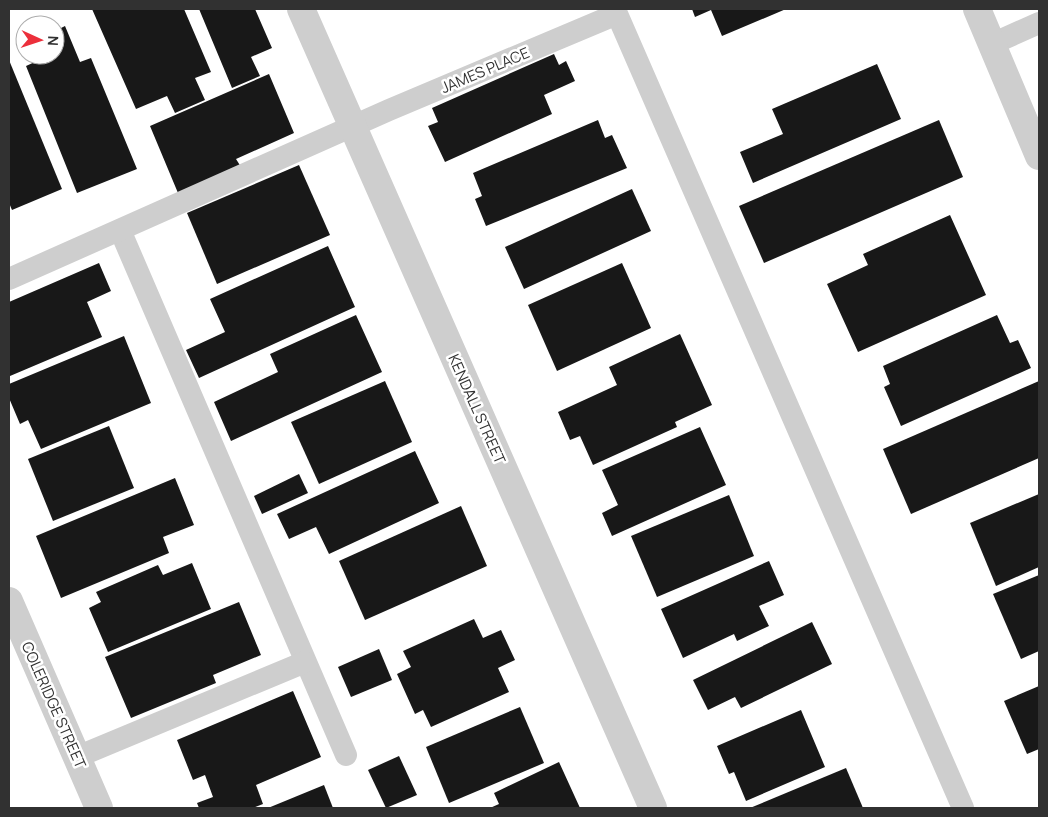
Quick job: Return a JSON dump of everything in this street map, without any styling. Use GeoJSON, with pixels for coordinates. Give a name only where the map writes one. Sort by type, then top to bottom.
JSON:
{"type":"FeatureCollection","features":[{"type":"Feature","properties":{"kind":"street","name":"KENDALL STREET"},"geometry":{"type":"LineString","coordinates":[[301,9],[653,808]]}},
{"type":"Feature","properties":{"kind":"street"},"geometry":{"type":"LineString","coordinates":[[977,9],[1039,156]]}},
{"type":"Feature","properties":{"kind":"street","name":"COLERIDGE STREET"},"geometry":{"type":"LineString","coordinates":[[9,601],[99,808]]}},
{"type":"Feature","properties":{"kind":"lane","name":"JAMES PLACE"},"geometry":{"type":"LineString","coordinates":[[9,278],[352,127],[617,14],[963,808]]}},
{"type":"Feature","properties":{"kind":"lane"},"geometry":{"type":"LineString","coordinates":[[992,44],[1039,23]]}},
{"type":"Feature","properties":{"kind":"lane"},"geometry":{"type":"LineString","coordinates":[[120,230],[346,756]]}},
{"type":"Feature","properties":{"kind":"lane"},"geometry":{"type":"LineString","coordinates":[[78,757],[305,662]]}},
{"type":"Feature","properties":{"kind":"building"},"geometry":{"type":"Polygon","coordinates":[[[92,9],[184,9],[211,72],[195,78],[205,100],[175,113],[167,96],[136,109],[92,9]]]}},
{"type":"Feature","properties":{"kind":"building"},"geometry":{"type":"Polygon","coordinates":[[[199,9],[255,9],[272,48],[251,57],[260,76],[232,88],[199,9]]]}},
{"type":"Feature","properties":{"kind":"building"},"geometry":{"type":"Polygon","coordinates":[[[692,9],[786,9],[722,36],[711,10],[695,17],[692,9]]]}},
{"type":"Feature","properties":{"kind":"building"},"geometry":{"type":"Polygon","coordinates":[[[65,26],[80,62],[91,58],[137,169],[77,193],[26,66],[65,65],[65,26]]]}},
{"type":"Feature","properties":{"kind":"building"},"geometry":{"type":"Polygon","coordinates":[[[554,54],[559,65],[566,61],[575,81],[544,95],[552,114],[445,162],[428,126],[438,122],[432,108],[554,54]]]}},
{"type":"Feature","properties":{"kind":"building"},"geometry":{"type":"Polygon","coordinates":[[[9,60],[62,189],[12,210],[9,203],[9,60]]]}},
{"type":"Feature","properties":{"kind":"building"},"geometry":{"type":"Polygon","coordinates":[[[877,64],[901,119],[753,183],[740,152],[783,134],[772,109],[877,64]]]}},
{"type":"Feature","properties":{"kind":"building"},"geometry":{"type":"Polygon","coordinates":[[[269,74],[294,133],[236,159],[241,167],[178,193],[150,126],[269,74]]]}},
{"type":"Feature","properties":{"kind":"building"},"geometry":{"type":"Polygon","coordinates":[[[598,120],[605,138],[612,135],[627,168],[486,226],[475,199],[482,196],[473,173],[598,120]]]}},
{"type":"Feature","properties":{"kind":"building"},"geometry":{"type":"Polygon","coordinates":[[[939,120],[963,177],[764,263],[739,206],[939,120]]]}},
{"type":"Feature","properties":{"kind":"building"},"geometry":{"type":"Polygon","coordinates":[[[299,165],[330,235],[217,284],[187,213],[299,165]]]}},
{"type":"Feature","properties":{"kind":"building"},"geometry":{"type":"Polygon","coordinates":[[[632,189],[651,231],[524,289],[505,247],[632,189]]]}},
{"type":"Feature","properties":{"kind":"building"},"geometry":{"type":"Polygon","coordinates":[[[950,215],[986,295],[858,352],[827,284],[868,265],[863,254],[950,215]]]}},
{"type":"Feature","properties":{"kind":"building"},"geometry":{"type":"Polygon","coordinates":[[[328,246],[355,307],[199,378],[186,350],[225,332],[210,299],[328,246]]]}},
{"type":"Feature","properties":{"kind":"building"},"geometry":{"type":"Polygon","coordinates":[[[99,263],[111,291],[87,302],[102,337],[10,376],[9,302],[99,263]]]}},
{"type":"Feature","properties":{"kind":"building"},"geometry":{"type":"Polygon","coordinates":[[[622,263],[651,328],[557,371],[528,305],[622,263]]]}},
{"type":"Feature","properties":{"kind":"building"},"geometry":{"type":"Polygon","coordinates":[[[356,315],[382,372],[231,441],[214,402],[278,372],[270,354],[356,315]]]}},
{"type":"Feature","properties":{"kind":"building"},"geometry":{"type":"Polygon","coordinates":[[[997,315],[1010,343],[1018,340],[1031,368],[901,426],[884,387],[890,384],[883,366],[997,315]]]}},
{"type":"Feature","properties":{"kind":"building"},"geometry":{"type":"Polygon","coordinates":[[[680,334],[712,405],[675,422],[677,427],[593,465],[580,436],[570,440],[558,412],[617,385],[609,367],[680,334]]]}},
{"type":"Feature","properties":{"kind":"building"},"geometry":{"type":"Polygon","coordinates":[[[124,336],[151,403],[41,449],[28,420],[20,424],[9,398],[9,384],[124,336]]]}},
{"type":"Feature","properties":{"kind":"building"},"geometry":{"type":"Polygon","coordinates":[[[385,381],[412,442],[319,484],[291,422],[385,381]]]}},
{"type":"Feature","properties":{"kind":"building"},"geometry":{"type":"Polygon","coordinates":[[[1039,381],[1039,458],[911,514],[883,449],[1039,381]]]}},
{"type":"Feature","properties":{"kind":"building"},"geometry":{"type":"Polygon","coordinates":[[[109,426],[134,488],[53,521],[28,459],[109,426]]]}},
{"type":"Feature","properties":{"kind":"building"},"geometry":{"type":"Polygon","coordinates":[[[700,427],[726,485],[612,536],[602,513],[618,505],[602,470],[700,427]]]}},
{"type":"Feature","properties":{"kind":"building"},"geometry":{"type":"Polygon","coordinates":[[[415,451],[439,503],[329,554],[316,527],[289,539],[277,514],[415,451]]]}},
{"type":"Feature","properties":{"kind":"building"},"geometry":{"type":"Polygon","coordinates":[[[299,474],[308,493],[262,514],[254,496],[299,474]]]}},
{"type":"Feature","properties":{"kind":"building"},"geometry":{"type":"Polygon","coordinates":[[[175,478],[194,525],[163,537],[169,553],[61,598],[36,536],[175,478]]]}},
{"type":"Feature","properties":{"kind":"building"},"geometry":{"type":"Polygon","coordinates":[[[1039,494],[1039,567],[996,586],[970,523],[1039,494]]]}},
{"type":"Feature","properties":{"kind":"building"},"geometry":{"type":"Polygon","coordinates":[[[729,495],[754,556],[657,597],[631,536],[729,495]]]}},
{"type":"Feature","properties":{"kind":"building"},"geometry":{"type":"Polygon","coordinates":[[[461,506],[487,566],[365,620],[339,561],[461,506]]]}},
{"type":"Feature","properties":{"kind":"building"},"geometry":{"type":"Polygon","coordinates":[[[769,561],[784,595],[759,606],[769,626],[737,641],[734,634],[683,658],[661,609],[769,561]]]}},
{"type":"Feature","properties":{"kind":"building"},"geometry":{"type":"Polygon","coordinates":[[[192,563],[211,609],[108,652],[89,608],[101,602],[96,592],[158,565],[163,575],[192,563]]]}},
{"type":"Feature","properties":{"kind":"building"},"geometry":{"type":"Polygon","coordinates":[[[1039,575],[1039,651],[1021,659],[993,594],[1039,575]]]}},
{"type":"Feature","properties":{"kind":"building"},"geometry":{"type":"Polygon","coordinates":[[[239,602],[261,655],[213,675],[216,683],[131,718],[105,657],[239,602]]]}},
{"type":"Feature","properties":{"kind":"building"},"geometry":{"type":"Polygon","coordinates":[[[474,619],[483,638],[501,630],[515,660],[498,668],[509,692],[431,727],[423,710],[415,714],[397,674],[411,667],[403,651],[474,619]]]}},
{"type":"Feature","properties":{"kind":"building"},"geometry":{"type":"Polygon","coordinates":[[[812,622],[832,664],[741,708],[735,697],[708,710],[693,680],[812,622]]]}},
{"type":"Feature","properties":{"kind":"building"},"geometry":{"type":"Polygon","coordinates":[[[379,649],[392,680],[351,697],[338,667],[379,649]]]}},
{"type":"Feature","properties":{"kind":"building"},"geometry":{"type":"Polygon","coordinates":[[[1039,686],[1039,749],[1027,754],[1004,701],[1039,686]]]}},
{"type":"Feature","properties":{"kind":"building"},"geometry":{"type":"Polygon","coordinates":[[[293,691],[321,757],[256,785],[263,804],[253,808],[199,808],[197,803],[213,797],[205,775],[193,780],[177,740],[293,691]]]}},
{"type":"Feature","properties":{"kind":"building"},"geometry":{"type":"Polygon","coordinates":[[[520,707],[544,763],[449,803],[426,747],[520,707]]]}},
{"type":"Feature","properties":{"kind":"building"},"geometry":{"type":"Polygon","coordinates":[[[801,710],[825,767],[746,801],[734,772],[729,774],[717,746],[801,710]]]}},
{"type":"Feature","properties":{"kind":"building"},"geometry":{"type":"Polygon","coordinates":[[[399,756],[417,795],[386,808],[368,770],[399,756]]]}},
{"type":"Feature","properties":{"kind":"building"},"geometry":{"type":"Polygon","coordinates":[[[559,762],[580,808],[490,808],[499,804],[494,793],[559,762]]]}},
{"type":"Feature","properties":{"kind":"building"},"geometry":{"type":"Polygon","coordinates":[[[846,768],[863,808],[750,808],[846,768]]]}},
{"type":"Feature","properties":{"kind":"building"},"geometry":{"type":"Polygon","coordinates":[[[324,785],[333,808],[268,808],[324,785]]]}}]}
